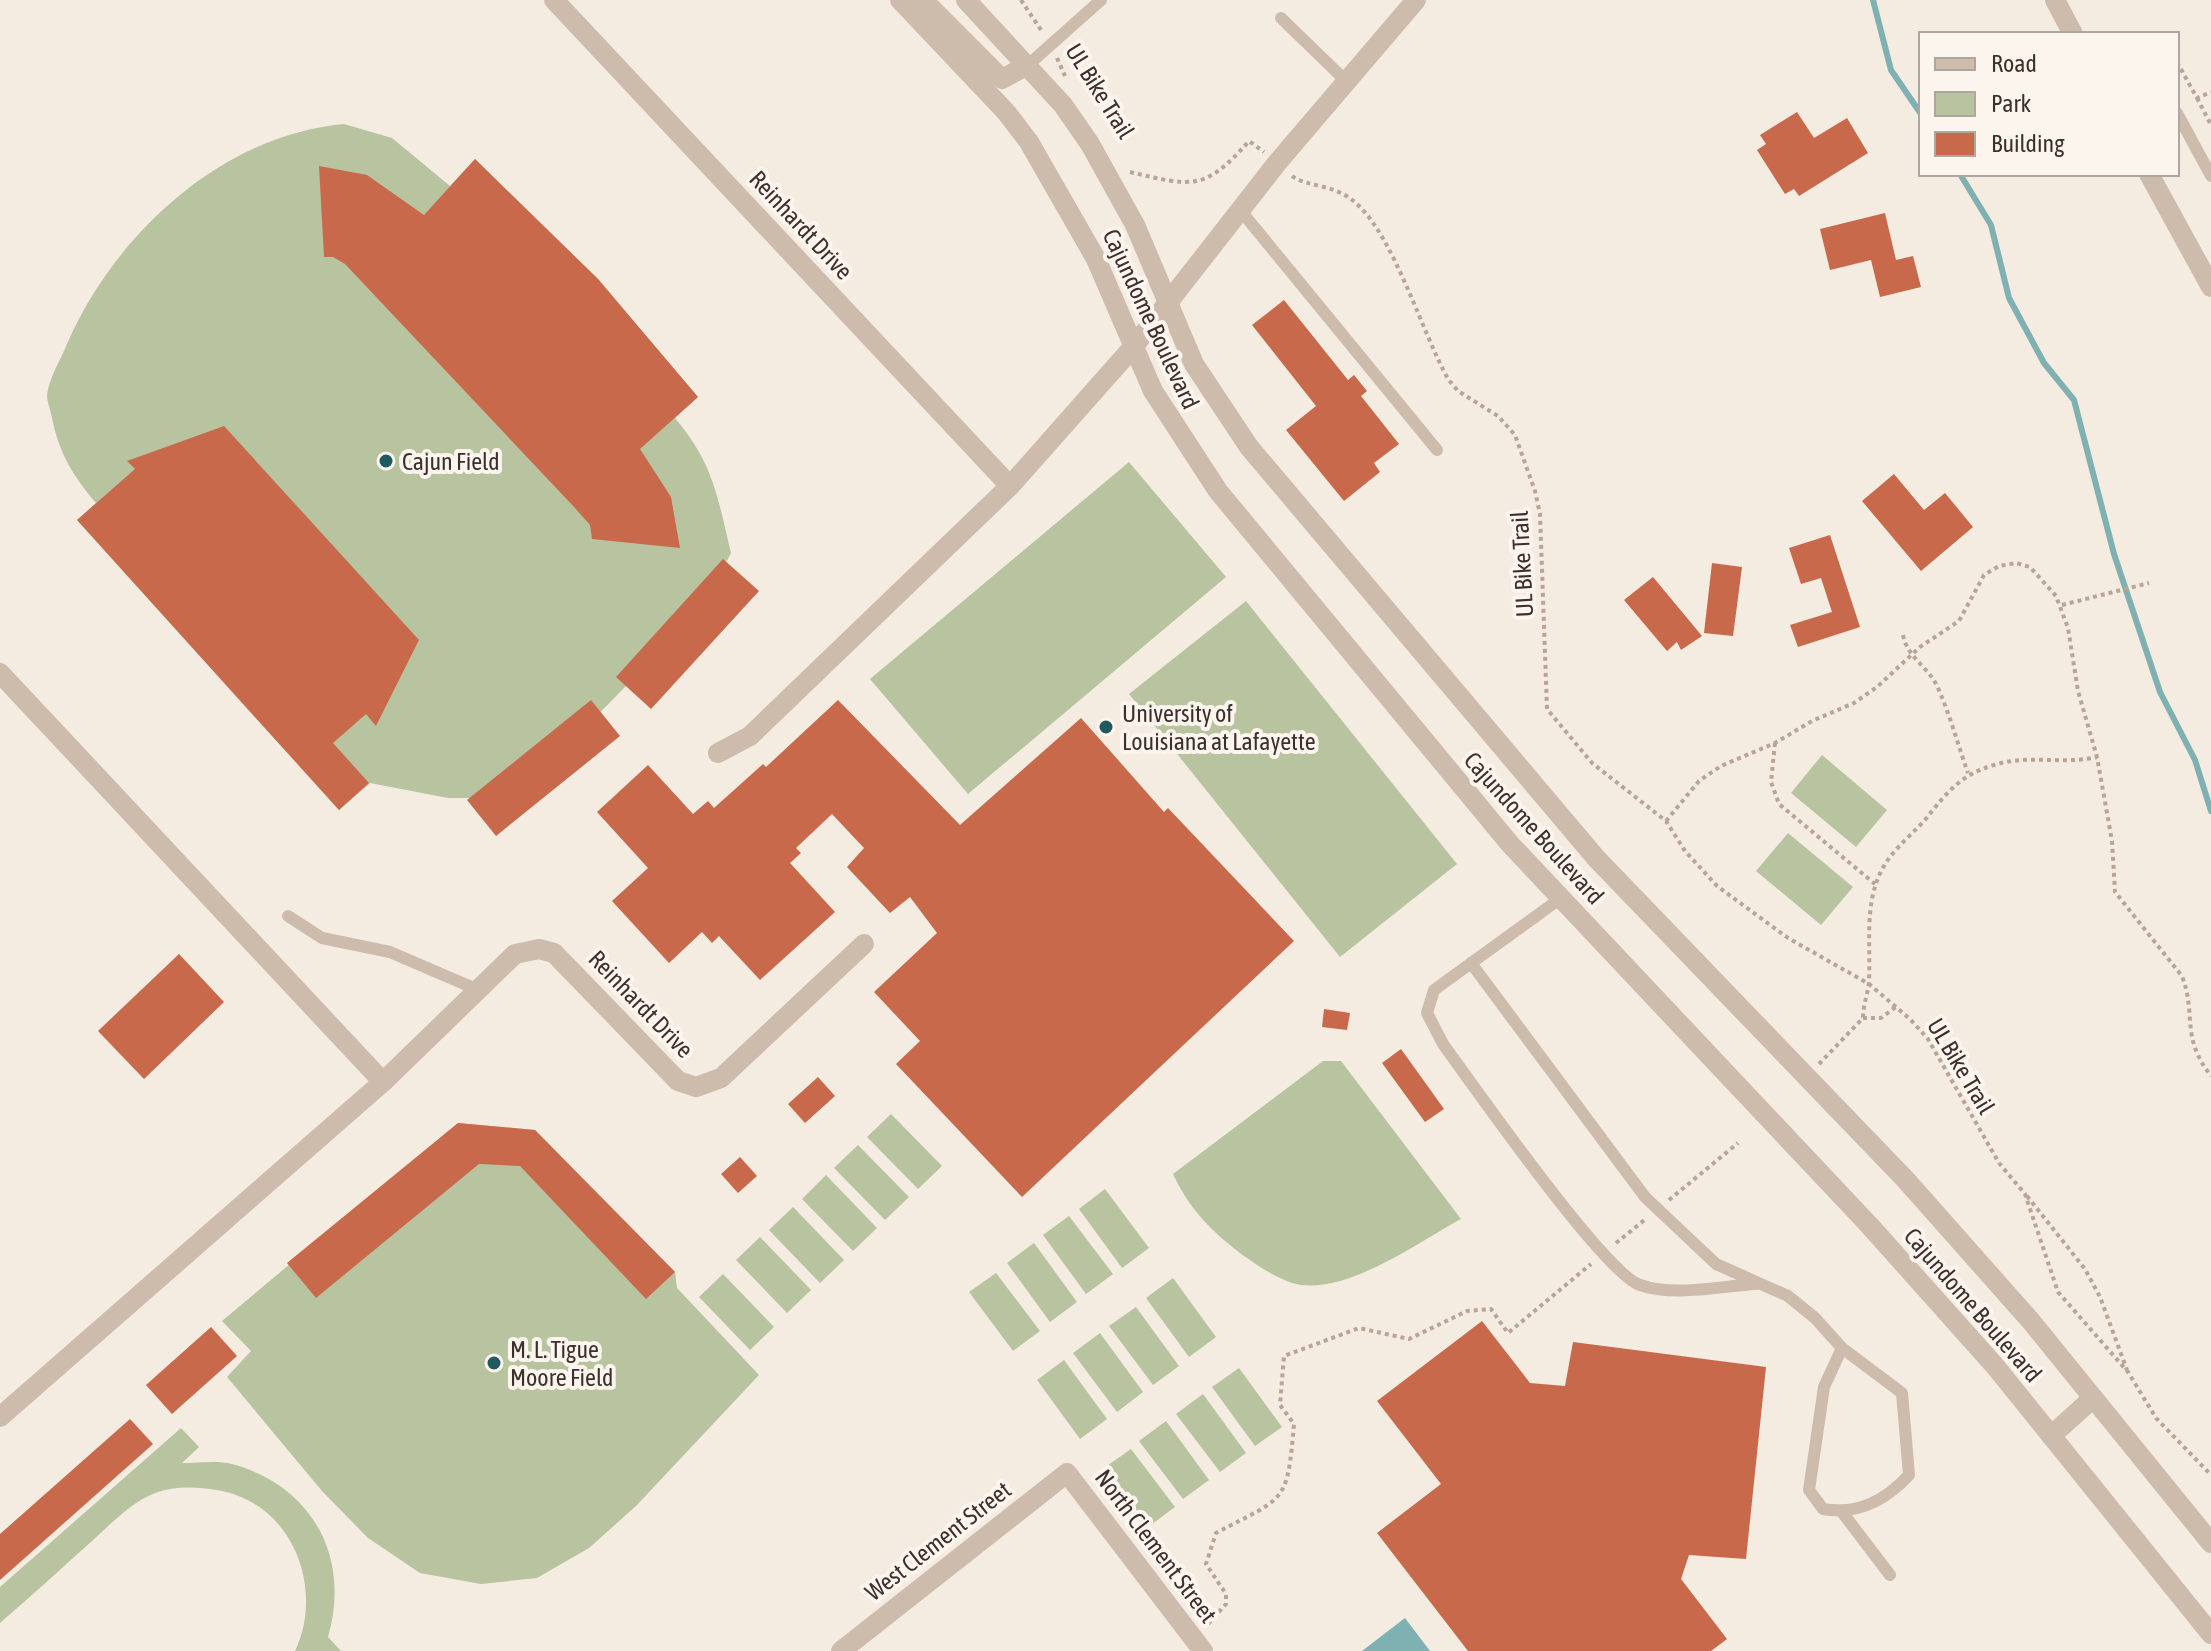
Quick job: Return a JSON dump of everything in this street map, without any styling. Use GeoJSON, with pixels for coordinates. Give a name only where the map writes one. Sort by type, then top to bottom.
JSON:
{"type":"FeatureCollection","features":[{"type":"Feature","properties":{"kind":"street","name":"Reinhardt Drive"},"geometry":{"type":"LineString","coordinates":[[554,0],[1010,486]]}},
{"type":"Feature","properties":{"kind":"street","name":"Cajundome Boulevard"},"geometry":{"type":"LineString","coordinates":[[900,0],[1006,112],[1029,142],[1096,259],[1172,425],[1218,491],[1379,689],[1561,898],[1870,1226],[2051,1436],[2211,1634]]}},
{"type":"Feature","properties":{"kind":"street"},"geometry":{"type":"LineString","coordinates":[[923,0],[1002,79],[1028,65]]}},
{"type":"Feature","properties":{"kind":"street","name":"Cajundome Boulevard"},"geometry":{"type":"LineString","coordinates":[[966,0],[1063,105],[1114,184],[1194,364],[1249,447],[1534,787],[1756,1028],[1905,1179],[2093,1398],[2211,1543]]}},
{"type":"Feature","properties":{"kind":"street"},"geometry":{"type":"LineString","coordinates":[[718,753],[750,736],[1010,486],[1134,346],[1277,163],[1416,0]]}},
{"type":"Feature","properties":{"kind":"street"},"geometry":{"type":"LineString","coordinates":[[2055,0],[2072,32]]}},
{"type":"Feature","properties":{"kind":"street"},"geometry":{"type":"LineString","coordinates":[[2150,176],[2211,287]]}},
{"type":"Feature","properties":{"kind":"street"},"geometry":{"type":"LineString","coordinates":[[0,673],[383,1082]]}},
{"type":"Feature","properties":{"kind":"street","name":"Reinhardt Drive"},"geometry":{"type":"LineString","coordinates":[[0,1417],[383,1082],[515,954],[539,949],[554,953],[678,1081],[696,1087],[721,1078],[864,944]]}},
{"type":"Feature","properties":{"kind":"street"},"geometry":{"type":"LineString","coordinates":[[2051,1436],[2093,1398]]}},
{"type":"Feature","properties":{"kind":"street","name":"North Clement Street"},"geometry":{"type":"LineString","coordinates":[[1067,1473],[1199,1645]]}},
{"type":"Feature","properties":{"kind":"street","name":"West Clement Street"},"geometry":{"type":"LineString","coordinates":[[841,1651],[1067,1473]]}},
{"type":"Feature","properties":{"kind":"lane"},"geometry":{"type":"LineString","coordinates":[[1028,65],[1101,0]]}},
{"type":"Feature","properties":{"kind":"lane"},"geometry":{"type":"LineString","coordinates":[[1281,18],[1347,82]]}},
{"type":"Feature","properties":{"kind":"lane"},"geometry":{"type":"LineString","coordinates":[[2179,117],[2211,176]]}},
{"type":"Feature","properties":{"kind":"lane"},"geometry":{"type":"LineString","coordinates":[[1241,211],[1437,450]]}},
{"type":"Feature","properties":{"kind":"lane"},"geometry":{"type":"LineString","coordinates":[[1561,898],[1434,990],[1427,1013],[1443,1044],[1604,1253],[1641,1286],[1665,1289],[1761,1284]]}},
{"type":"Feature","properties":{"kind":"lane"},"geometry":{"type":"LineString","coordinates":[[288,916],[322,938],[390,952],[476,989]]}},
{"type":"Feature","properties":{"kind":"lane"},"geometry":{"type":"LineString","coordinates":[[1471,963],[1645,1197],[1716,1264],[1788,1296],[1815,1318],[1842,1348],[1902,1393],[1909,1475],[1870,1506],[1842,1512],[1823,1509],[1809,1490],[1824,1387],[1842,1348]]}},
{"type":"Feature","properties":{"kind":"lane"},"geometry":{"type":"LineString","coordinates":[[1842,1512],[1890,1575]]}},
{"type":"Feature","properties":{"kind":"path","name":"UL Bike Trail"},"geometry":{"type":"LineString","coordinates":[[1021,0],[1065,78]]}},
{"type":"Feature","properties":{"kind":"path"},"geometry":{"type":"LineString","coordinates":[[2179,66],[2211,125]]}},
{"type":"Feature","properties":{"kind":"path"},"geometry":{"type":"LineString","coordinates":[[2197,98],[2211,92]]}},
{"type":"Feature","properties":{"kind":"path","name":"UL Bike Trail"},"geometry":{"type":"LineString","coordinates":[[1129,172],[1181,182],[1202,181],[1222,172],[1249,141],[1299,181],[1319,183],[1358,205],[1376,228],[1448,379],[1458,391],[1498,416],[1515,435],[1540,514],[1547,709],[1592,763],[1666,821],[1685,851],[1717,886],[1788,938],[1869,984],[1897,1006],[1928,1039],[1987,1144],[2085,1269],[2100,1297],[2128,1372]]}},
{"type":"Feature","properties":{"kind":"path"},"geometry":{"type":"LineString","coordinates":[[1666,821],[1699,781],[1735,759],[1775,743],[1812,721],[1854,703],[1959,621],[1984,575],[1999,566],[2016,563],[2030,567],[2044,578],[2062,605],[2073,651],[2078,691],[2097,757],[2112,841],[2115,892],[2182,976],[2188,990],[2192,1046],[2211,1076]]}},
{"type":"Feature","properties":{"kind":"path"},"geometry":{"type":"LineString","coordinates":[[2062,605],[2149,583]]}},
{"type":"Feature","properties":{"kind":"path"},"geometry":{"type":"LineString","coordinates":[[1903,635],[1912,655],[1938,687],[1968,773]]}},
{"type":"Feature","properties":{"kind":"path"},"geometry":{"type":"LineString","coordinates":[[1775,743],[1771,782],[1779,804],[1875,884]]}},
{"type":"Feature","properties":{"kind":"path"},"geometry":{"type":"LineString","coordinates":[[1815,1068],[1863,1018],[1863,1001],[1869,984],[1867,927],[1875,884],[1891,856],[1952,785],[1968,773],[2021,758],[2072,762],[2097,757]]}},
{"type":"Feature","properties":{"kind":"path"},"geometry":{"type":"LineString","coordinates":[[1863,1018],[1881,1018],[1897,1006]]}},
{"type":"Feature","properties":{"kind":"path"},"geometry":{"type":"LineString","coordinates":[[1199,1645],[1226,1604],[1226,1594],[1206,1564],[1216,1533],[1282,1496],[1290,1476],[1294,1424],[1280,1405],[1284,1356],[1359,1328],[1409,1339],[1467,1311],[1491,1309],[1508,1333],[1738,1143]]}},
{"type":"Feature","properties":{"kind":"path","name":"UL Bike Trail"},"geometry":{"type":"LineString","coordinates":[[2025,1194],[2058,1292],[2128,1372],[2156,1418],[2211,1475]]}},
{"type":"Feature","properties":{"kind":"green space","name":"Cajun Field"},"geometry":{"type":"Polygon","coordinates":[[[344,124],[392,138],[450,186],[475,159],[598,279],[698,397],[675,418],[706,466],[731,553],[702,608],[582,731],[487,798],[448,798],[370,783],[339,810],[77,520],[96,503],[63,453],[48,401],[53,375],[87,304],[113,265],[143,229],[177,197],[215,170],[256,148],[299,132],[344,124]]]}},
{"type":"Feature","properties":{"kind":"green space"},"geometry":{"type":"Polygon","coordinates":[[[1129,462],[1226,577],[968,794],[870,679],[1129,462]]]}},
{"type":"Feature","properties":{"kind":"green space"},"geometry":{"type":"Polygon","coordinates":[[[1246,601],[1457,864],[1340,957],[1129,694],[1246,601]]]}},
{"type":"Feature","properties":{"kind":"green space"},"geometry":{"type":"Polygon","coordinates":[[[1822,755],[1887,810],[1856,847],[1791,793],[1822,755]]]}},
{"type":"Feature","properties":{"kind":"green space"},"geometry":{"type":"Polygon","coordinates":[[[1788,833],[1853,887],[1821,925],[1756,871],[1788,833]]]}},
{"type":"Feature","properties":{"kind":"green space"},"geometry":{"type":"Polygon","coordinates":[[[1323,1061],[1341,1061],[1461,1219],[1380,1265],[1334,1283],[1312,1286],[1279,1278],[1232,1247],[1194,1209],[1173,1174],[1323,1061]]]}},
{"type":"Feature","properties":{"kind":"green space"},"geometry":{"type":"Polygon","coordinates":[[[891,1114],[942,1166],[918,1189],[867,1137],[891,1114]]]}},
{"type":"Feature","properties":{"kind":"green space","name":"M. L. Tigue Moore Field"},"geometry":{"type":"Polygon","coordinates":[[[458,1123],[535,1130],[675,1272],[677,1288],[759,1375],[636,1506],[589,1548],[537,1578],[481,1584],[420,1573],[368,1538],[322,1491],[227,1377],[251,1351],[222,1321],[458,1123]]]}},
{"type":"Feature","properties":{"kind":"green space"},"geometry":{"type":"Polygon","coordinates":[[[858,1145],[909,1197],[885,1220],[834,1168],[858,1145]]]}},
{"type":"Feature","properties":{"kind":"green space"},"geometry":{"type":"Polygon","coordinates":[[[826,1175],[877,1228],[853,1251],[802,1199],[826,1175]]]}},
{"type":"Feature","properties":{"kind":"green space"},"geometry":{"type":"Polygon","coordinates":[[[1105,1189],[1149,1248],[1122,1268],[1079,1209],[1105,1189]]]}},
{"type":"Feature","properties":{"kind":"green space"},"geometry":{"type":"Polygon","coordinates":[[[793,1207],[844,1260],[820,1283],[769,1230],[793,1207]]]}},
{"type":"Feature","properties":{"kind":"green space"},"geometry":{"type":"Polygon","coordinates":[[[1069,1216],[1113,1274],[1086,1294],[1043,1235],[1069,1216]]]}},
{"type":"Feature","properties":{"kind":"green space"},"geometry":{"type":"Polygon","coordinates":[[[760,1237],[811,1290],[787,1313],[736,1260],[760,1237]]]}},
{"type":"Feature","properties":{"kind":"green space"},"geometry":{"type":"Polygon","coordinates":[[[1034,1243],[1077,1302],[1050,1322],[1007,1263],[1034,1243]]]}},
{"type":"Feature","properties":{"kind":"green space"},"geometry":{"type":"Polygon","coordinates":[[[996,1273],[1040,1331],[1013,1351],[969,1292],[996,1273]]]}},
{"type":"Feature","properties":{"kind":"green space"},"geometry":{"type":"Polygon","coordinates":[[[723,1274],[774,1327],[750,1350],[699,1297],[723,1274]]]}},
{"type":"Feature","properties":{"kind":"green space"},"geometry":{"type":"Polygon","coordinates":[[[1173,1278],[1216,1337],[1189,1357],[1146,1298],[1173,1278]]]}},
{"type":"Feature","properties":{"kind":"green space"},"geometry":{"type":"Polygon","coordinates":[[[1136,1307],[1179,1366],[1153,1385],[1109,1326],[1136,1307]]]}},
{"type":"Feature","properties":{"kind":"green space"},"geometry":{"type":"Polygon","coordinates":[[[1100,1333],[1143,1392],[1117,1412],[1073,1353],[1100,1333]]]}},
{"type":"Feature","properties":{"kind":"green space"},"geometry":{"type":"Polygon","coordinates":[[[1064,1360],[1107,1419],[1080,1439],[1037,1380],[1064,1360]]]}},
{"type":"Feature","properties":{"kind":"green space"},"geometry":{"type":"Polygon","coordinates":[[[1239,1368],[1282,1427],[1255,1446],[1212,1387],[1239,1368]]]}},
{"type":"Feature","properties":{"kind":"green space"},"geometry":{"type":"Polygon","coordinates":[[[1203,1394],[1246,1453],[1220,1472],[1176,1414],[1203,1394]]]}},
{"type":"Feature","properties":{"kind":"green space"},"geometry":{"type":"Polygon","coordinates":[[[1166,1421],[1209,1480],[1183,1499],[1139,1441],[1166,1421]]]}},
{"type":"Feature","properties":{"kind":"green space"},"geometry":{"type":"Polygon","coordinates":[[[181,1428],[199,1447],[182,1463],[232,1464],[284,1489],[304,1508],[319,1529],[329,1553],[334,1580],[334,1608],[328,1637],[341,1651],[295,1651],[306,1609],[304,1580],[296,1552],[276,1522],[261,1508],[243,1498],[197,1488],[163,1490],[137,1502],[0,1623],[0,1587],[181,1428]]]}},
{"type":"Feature","properties":{"kind":"green space"},"geometry":{"type":"Polygon","coordinates":[[[1131,1449],[1175,1507],[1148,1527],[1104,1468],[1131,1449]]]}},
{"type":"Feature","properties":{"kind":"water"},"geometry":{"type":"Polygon","coordinates":[[[1405,1618],[1430,1651],[1362,1651],[1405,1618]]]}},
{"type":"Feature","properties":{"kind":"building"},"geometry":{"type":"Polygon","coordinates":[[[1797,112],[1814,138],[1847,118],[1868,153],[1799,196],[1794,189],[1785,194],[1757,150],[1766,144],[1760,135],[1797,112]]]}},
{"type":"Feature","properties":{"kind":"building"},"geometry":{"type":"Polygon","coordinates":[[[475,159],[598,279],[698,397],[640,449],[671,497],[680,548],[592,539],[590,525],[575,508],[345,264],[333,257],[324,257],[319,166],[367,175],[424,215],[475,159]]]}},
{"type":"Feature","properties":{"kind":"building"},"geometry":{"type":"Polygon","coordinates":[[[1885,213],[1896,260],[1913,256],[1921,287],[1880,297],[1871,260],[1830,270],[1820,229],[1885,213]]]}},
{"type":"Feature","properties":{"kind":"building"},"geometry":{"type":"Polygon","coordinates":[[[1284,300],[1348,380],[1354,375],[1367,391],[1361,396],[1399,444],[1374,463],[1380,472],[1344,501],[1286,430],[1316,406],[1252,325],[1284,300]]]}},
{"type":"Feature","properties":{"kind":"building"},"geometry":{"type":"Polygon","coordinates":[[[224,426],[419,640],[376,726],[366,714],[333,743],[369,783],[339,810],[77,520],[135,469],[127,461],[224,426]]]}},
{"type":"Feature","properties":{"kind":"building"},"geometry":{"type":"Polygon","coordinates":[[[1894,474],[1924,510],[1945,493],[1973,527],[1921,571],[1862,501],[1894,474]]]}},
{"type":"Feature","properties":{"kind":"building"},"geometry":{"type":"Polygon","coordinates":[[[1830,535],[1860,627],[1798,647],[1790,625],[1832,612],[1821,578],[1801,584],[1789,548],[1830,535]]]}},
{"type":"Feature","properties":{"kind":"building"},"geometry":{"type":"Polygon","coordinates":[[[723,559],[759,591],[651,709],[616,677],[723,559]]]}},
{"type":"Feature","properties":{"kind":"building"},"geometry":{"type":"Polygon","coordinates":[[[1712,563],[1742,567],[1733,636],[1704,633],[1712,563]]]}},
{"type":"Feature","properties":{"kind":"building"},"geometry":{"type":"Polygon","coordinates":[[[1653,577],[1702,636],[1681,650],[1677,642],[1667,651],[1624,600],[1653,577]]]}},
{"type":"Feature","properties":{"kind":"building"},"geometry":{"type":"Polygon","coordinates":[[[591,700],[620,736],[496,836],[467,800],[591,700]]]}},
{"type":"Feature","properties":{"kind":"building"},"geometry":{"type":"Polygon","coordinates":[[[838,700],[960,825],[1081,718],[1164,812],[1168,808],[1294,941],[1022,1197],[896,1064],[920,1041],[874,992],[937,933],[910,897],[890,913],[847,867],[864,848],[832,814],[796,848],[801,853],[790,863],[835,912],[760,980],[719,936],[712,943],[702,932],[669,963],[612,901],[648,868],[597,812],[648,765],[693,814],[708,801],[714,808],[763,764],[766,767],[838,700]]]}},
{"type":"Feature","properties":{"kind":"building"},"geometry":{"type":"Polygon","coordinates":[[[179,954],[224,1002],[144,1079],[98,1031],[179,954]]]}},
{"type":"Feature","properties":{"kind":"building"},"geometry":{"type":"Polygon","coordinates":[[[1324,1009],[1350,1013],[1347,1030],[1322,1027],[1324,1009]]]}},
{"type":"Feature","properties":{"kind":"building"},"geometry":{"type":"Polygon","coordinates":[[[1401,1049],[1444,1109],[1425,1122],[1382,1063],[1401,1049]]]}},
{"type":"Feature","properties":{"kind":"building"},"geometry":{"type":"Polygon","coordinates":[[[818,1077],[835,1096],[805,1123],[788,1104],[818,1077]]]}},
{"type":"Feature","properties":{"kind":"building"},"geometry":{"type":"Polygon","coordinates":[[[458,1123],[535,1130],[675,1272],[646,1299],[520,1166],[479,1164],[316,1298],[287,1263],[458,1123]]]}},
{"type":"Feature","properties":{"kind":"building"},"geometry":{"type":"Polygon","coordinates":[[[740,1157],[757,1176],[738,1193],[721,1174],[740,1157]]]}},
{"type":"Feature","properties":{"kind":"building"},"geometry":{"type":"Polygon","coordinates":[[[1482,1321],[1530,1383],[1565,1386],[1573,1342],[1766,1367],[1746,1559],[1689,1555],[1681,1579],[1727,1639],[1711,1651],[1468,1651],[1377,1533],[1441,1484],[1377,1401],[1482,1321]]]}},
{"type":"Feature","properties":{"kind":"building"},"geometry":{"type":"Polygon","coordinates":[[[211,1327],[237,1356],[172,1414],[146,1385],[211,1327]]]}},
{"type":"Feature","properties":{"kind":"building"},"geometry":{"type":"Polygon","coordinates":[[[130,1419],[153,1444],[0,1580],[0,1534],[130,1419]]]}},
{"type":"Feature","properties":{"kind":"waterway"},"geometry":{"type":"LineString","coordinates":[[1873,0],[1891,70],[1919,111]]}},
{"type":"Feature","properties":{"kind":"waterway"},"geometry":{"type":"LineString","coordinates":[[1961,176],[1991,225],[2009,298],[2044,363],[2074,400],[2114,554],[2160,692],[2195,760],[2211,811]]}},
{"type":"Feature","properties":{"kind":"place","name":"Cajun Field"},"geometry":{"type":"Point","coordinates":[386,461]}},
{"type":"Feature","properties":{"kind":"place","name":"University of Louisiana at Lafayette"},"geometry":{"type":"Point","coordinates":[1106,727]}},
{"type":"Feature","properties":{"kind":"place","name":"M. L. Tigue Moore Field"},"geometry":{"type":"Point","coordinates":[494,1363]}}]}
